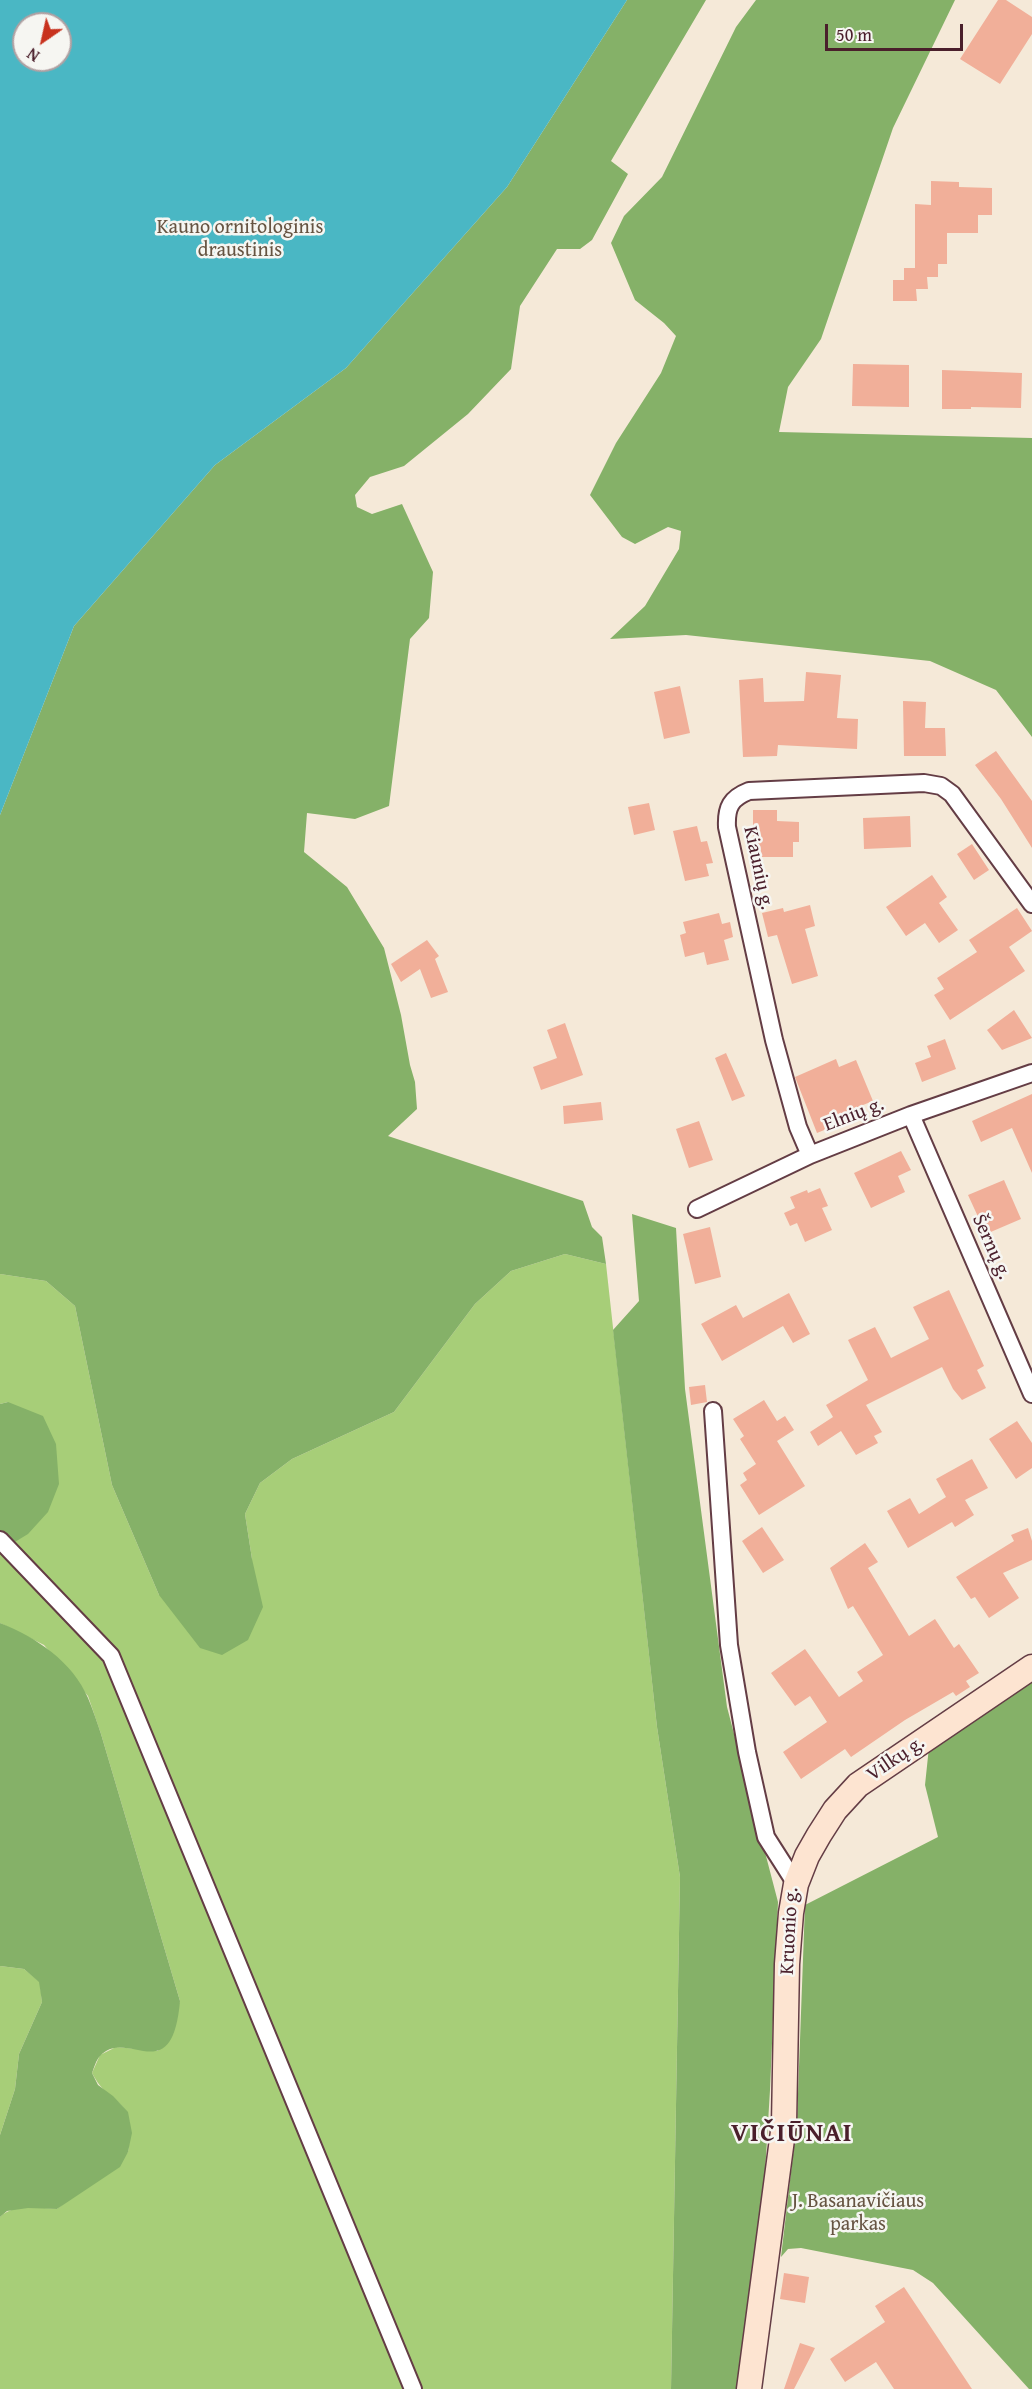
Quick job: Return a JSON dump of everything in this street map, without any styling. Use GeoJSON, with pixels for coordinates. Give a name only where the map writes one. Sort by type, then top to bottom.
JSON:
{"type":"FeatureCollection","features":[{"type":"Feature","properties":{"kind":"street","name":"Kiaunių g."},"geometry":{"type":"LineString","coordinates":[[810,1155],[798,1127],[774,1040],[727,827],[726,812],[731,802],[749,790],[924,783],[941,786],[952,794],[1032,904]]}},
{"type":"Feature","properties":{"kind":"street","name":"Elnių g."},"geometry":{"type":"LineString","coordinates":[[696,1209],[810,1155],[911,1115],[1032,1073]]}},
{"type":"Feature","properties":{"kind":"street","name":"Šernų g."},"geometry":{"type":"LineString","coordinates":[[911,1115],[1032,1394]]}},
{"type":"Feature","properties":{"kind":"street","name":"Kruonio g."},"geometry":{"type":"LineString","coordinates":[[713,1411],[729,1645],[747,1752],[766,1838],[796,1884],[791,1913],[788,1964],[784,2124],[750,2389]]}},
{"type":"Feature","properties":{"kind":"street"},"geometry":{"type":"LineString","coordinates":[[0,1540],[111,1656],[413,2389]]}},
{"type":"Feature","properties":{"kind":"street","name":"Vilkų g."},"geometry":{"type":"LineString","coordinates":[[796,1884],[819,1834],[835,1810],[858,1785],[1032,1667]]}},
{"type":"Feature","properties":{"kind":"green space"},"geometry":{"type":"Polygon","coordinates":[[[627,0],[706,0],[611,161],[628,174],[592,240],[580,249],[557,249],[520,306],[511,369],[468,414],[404,466],[370,477],[355,495],[357,507],[372,514],[402,504],[433,572],[429,618],[410,639],[389,806],[355,819],[307,813],[304,852],[347,887],[384,948],[415,1082],[417,1109],[388,1136],[583,1201],[592,1227],[602,1237],[606,1264],[565,1254],[511,1271],[475,1304],[394,1412],[292,1459],[260,1483],[245,1514],[263,1607],[248,1640],[222,1655],[200,1648],[159,1595],[112,1485],[75,1306],[46,1281],[0,1274],[0,815],[74,626],[215,465],[346,368],[507,187],[627,0]]]}},
{"type":"Feature","properties":{"kind":"green space"},"geometry":{"type":"Polygon","coordinates":[[[756,0],[955,0],[893,128],[821,339],[788,387],[779,432],[1032,438],[1032,737],[996,690],[930,661],[686,635],[610,639],[645,606],[679,549],[681,531],[668,527],[635,544],[622,537],[590,495],[616,443],[661,373],[676,336],[664,323],[635,300],[611,243],[624,216],[662,177],[736,27],[756,0]]]}},
{"type":"Feature","properties":{"kind":"green space"},"geometry":{"type":"Polygon","coordinates":[[[632,1214],[676,1228],[685,1389],[727,1707],[778,1902],[761,2239],[744,2389],[671,2389],[680,1877],[657,1727],[613,1330],[639,1301],[632,1214]]]}},
{"type":"Feature","properties":{"kind":"green space"},"geometry":{"type":"Polygon","coordinates":[[[565,1254],[606,1264],[657,1727],[680,1877],[671,2389],[0,2389],[0,2217],[19,2208],[57,2209],[128,2152],[130,2134],[126,2112],[99,2085],[92,2073],[100,2055],[116,2047],[158,2051],[180,2001],[88,1696],[44,1645],[0,1623],[0,1551],[8,1402],[0,1404],[0,1274],[46,1281],[75,1306],[112,1485],[159,1595],[252,1559],[245,1514],[260,1483],[292,1459],[394,1412],[475,1304],[511,1271],[565,1254]]]}},
{"type":"Feature","properties":{"kind":"green space"},"geometry":{"type":"Polygon","coordinates":[[[8,1402],[43,1416],[56,1444],[59,1484],[48,1512],[28,1534],[0,1551],[0,1404],[8,1402]]]}},
{"type":"Feature","properties":{"kind":"green space"},"geometry":{"type":"Polygon","coordinates":[[[0,1623],[40,1643],[52,1652],[73,1673],[88,1698],[101,1734],[180,2001],[175,2028],[168,2044],[158,2050],[147,2051],[111,2049],[100,2056],[94,2066],[92,2073],[98,2085],[113,2096],[128,2112],[132,2133],[128,2152],[120,2167],[57,2209],[28,2208],[7,2211],[0,2217],[0,2135],[15,2089],[19,2054],[42,2002],[39,1982],[24,1969],[0,1966],[0,1623]]]}},
{"type":"Feature","properties":{"kind":"green space","name":"J. Basanavičiaus parkas"},"geometry":{"type":"Polygon","coordinates":[[[1032,1680],[1032,2389],[1029,2389],[933,2283],[913,2270],[801,2248],[788,2249],[781,2257],[797,2121],[805,1905],[938,1837],[925,1785],[929,1747],[1032,1680]]]}},
{"type":"Feature","properties":{"kind":"green space"},"geometry":{"type":"Polygon","coordinates":[[[0,1966],[24,1969],[40,1982],[42,2002],[19,2054],[15,2089],[0,2135],[0,1966]]]}},
{"type":"Feature","properties":{"kind":"water","name":"Kauno ornitologinis draustinis"},"geometry":{"type":"Polygon","coordinates":[[[0,0],[627,0],[507,187],[346,368],[215,465],[74,626],[0,815],[0,0]]]}},
{"type":"Feature","properties":{"kind":"building"},"geometry":{"type":"Polygon","coordinates":[[[998,0],[1006,0],[1032,17],[1032,34],[1000,84],[960,59],[998,0]]]}},
{"type":"Feature","properties":{"kind":"building"},"geometry":{"type":"Polygon","coordinates":[[[931,181],[959,182],[959,187],[992,188],[992,215],[978,215],[978,233],[947,233],[947,264],[938,264],[938,277],[927,277],[928,289],[916,289],[917,301],[893,301],[893,280],[904,280],[904,268],[915,268],[915,204],[931,205],[931,181]]]}},
{"type":"Feature","properties":{"kind":"building"},"geometry":{"type":"Polygon","coordinates":[[[853,364],[909,365],[909,407],[852,406],[853,364]]]}},
{"type":"Feature","properties":{"kind":"building"},"geometry":{"type":"Polygon","coordinates":[[[942,370],[1022,373],[1021,408],[942,409],[942,370]]]}},
{"type":"Feature","properties":{"kind":"building"},"geometry":{"type":"Polygon","coordinates":[[[806,672],[841,675],[837,718],[858,719],[857,749],[778,745],[777,756],[743,757],[739,680],[763,678],[764,702],[804,701],[806,672]]]}},
{"type":"Feature","properties":{"kind":"building"},"geometry":{"type":"Polygon","coordinates":[[[680,686],[690,733],[664,739],[654,692],[680,686]]]}},
{"type":"Feature","properties":{"kind":"building"},"geometry":{"type":"Polygon","coordinates":[[[903,701],[926,702],[925,728],[945,728],[946,756],[904,756],[903,701]]]}},
{"type":"Feature","properties":{"kind":"building"},"geometry":{"type":"Polygon","coordinates":[[[996,751],[1032,801],[1032,848],[1001,799],[975,765],[996,751]]]}},
{"type":"Feature","properties":{"kind":"building"},"geometry":{"type":"Polygon","coordinates":[[[649,803],[655,830],[634,835],[628,807],[649,803]]]}},
{"type":"Feature","properties":{"kind":"building"},"geometry":{"type":"Polygon","coordinates":[[[753,810],[777,810],[777,821],[799,822],[799,842],[793,842],[793,857],[753,857],[753,810]]]}},
{"type":"Feature","properties":{"kind":"building"},"geometry":{"type":"Polygon","coordinates":[[[910,816],[911,847],[864,849],[863,818],[910,816]]]}},
{"type":"Feature","properties":{"kind":"building"},"geometry":{"type":"Polygon","coordinates":[[[697,826],[701,842],[707,841],[713,863],[706,864],[709,876],[685,881],[673,831],[697,826]]]}},
{"type":"Feature","properties":{"kind":"building"},"geometry":{"type":"Polygon","coordinates":[[[972,844],[989,870],[974,880],[957,854],[972,844]]]}},
{"type":"Feature","properties":{"kind":"building"},"geometry":{"type":"Polygon","coordinates":[[[932,875],[947,897],[939,903],[958,930],[939,943],[925,923],[906,936],[886,907],[932,875]]]}},
{"type":"Feature","properties":{"kind":"building"},"geometry":{"type":"Polygon","coordinates":[[[810,905],[815,926],[805,929],[818,976],[792,984],[777,935],[768,937],[762,913],[783,908],[784,912],[810,905]]]}},
{"type":"Feature","properties":{"kind":"building"},"geometry":{"type":"Polygon","coordinates":[[[1017,908],[1032,931],[1009,947],[1025,971],[950,1020],[934,995],[944,989],[937,978],[977,952],[969,940],[1017,908]]]}},
{"type":"Feature","properties":{"kind":"building"},"geometry":{"type":"Polygon","coordinates":[[[719,913],[722,924],[730,922],[733,937],[724,940],[729,960],[707,965],[704,952],[685,957],[680,935],[686,933],[683,922],[719,913]]]}},
{"type":"Feature","properties":{"kind":"building"},"geometry":{"type":"Polygon","coordinates":[[[427,940],[439,956],[435,959],[448,992],[431,998],[420,969],[401,982],[391,964],[427,940]]]}},
{"type":"Feature","properties":{"kind":"building"},"geometry":{"type":"Polygon","coordinates":[[[1014,1010],[1032,1038],[1002,1050],[987,1030],[1014,1010]]]}},
{"type":"Feature","properties":{"kind":"building"},"geometry":{"type":"Polygon","coordinates":[[[565,1023],[583,1075],[541,1090],[533,1067],[557,1058],[547,1030],[565,1023]]]}},
{"type":"Feature","properties":{"kind":"building"},"geometry":{"type":"Polygon","coordinates":[[[945,1039],[956,1069],[922,1082],[915,1063],[931,1057],[927,1046],[945,1039]]]}},
{"type":"Feature","properties":{"kind":"building"},"geometry":{"type":"Polygon","coordinates":[[[726,1053],[745,1096],[732,1101],[715,1058],[726,1053]]]}},
{"type":"Feature","properties":{"kind":"building"},"geometry":{"type":"Polygon","coordinates":[[[836,1059],[839,1067],[856,1060],[873,1101],[828,1119],[829,1128],[817,1133],[795,1077],[836,1059]]]}},
{"type":"Feature","properties":{"kind":"building"},"geometry":{"type":"Polygon","coordinates":[[[1032,1094],[1032,1173],[1012,1128],[981,1142],[972,1121],[1032,1094]]]}},
{"type":"Feature","properties":{"kind":"building"},"geometry":{"type":"Polygon","coordinates":[[[601,1102],[603,1120],[564,1124],[563,1106],[601,1102]]]}},
{"type":"Feature","properties":{"kind":"building"},"geometry":{"type":"Polygon","coordinates":[[[699,1121],[713,1160],[689,1168],[676,1129],[699,1121]]]}},
{"type":"Feature","properties":{"kind":"building"},"geometry":{"type":"Polygon","coordinates":[[[901,1151],[911,1170],[898,1176],[905,1192],[871,1208],[854,1173],[901,1151]]]}},
{"type":"Feature","properties":{"kind":"building"},"geometry":{"type":"Polygon","coordinates":[[[1004,1180],[1021,1219],[986,1234],[968,1195],[1004,1180]]]}},
{"type":"Feature","properties":{"kind":"building"},"geometry":{"type":"Polygon","coordinates":[[[820,1188],[828,1206],[822,1208],[832,1230],[805,1242],[797,1223],[790,1226],[784,1213],[795,1208],[790,1197],[807,1190],[808,1193],[820,1188]]]}},
{"type":"Feature","properties":{"kind":"building"},"geometry":{"type":"Polygon","coordinates":[[[710,1227],[721,1277],[695,1284],[683,1234],[710,1227]]]}},
{"type":"Feature","properties":{"kind":"building"},"geometry":{"type":"Polygon","coordinates":[[[949,1290],[984,1366],[977,1370],[986,1388],[962,1400],[953,1389],[942,1367],[866,1405],[882,1432],[874,1436],[878,1443],[856,1455],[841,1431],[818,1446],[810,1432],[833,1417],[826,1405],[868,1380],[848,1340],[875,1327],[891,1358],[929,1339],[913,1307],[949,1290]]]}},
{"type":"Feature","properties":{"kind":"building"},"geometry":{"type":"Polygon","coordinates":[[[789,1293],[810,1334],[793,1343],[783,1326],[722,1361],[701,1324],[736,1305],[743,1318],[789,1293]]]}},
{"type":"Feature","properties":{"kind":"building"},"geometry":{"type":"Polygon","coordinates":[[[705,1385],[707,1402],[691,1405],[689,1387],[705,1385]]]}},
{"type":"Feature","properties":{"kind":"building"},"geometry":{"type":"Polygon","coordinates":[[[764,1400],[777,1421],[785,1416],[794,1430],[777,1441],[805,1486],[759,1515],[740,1485],[747,1480],[743,1473],[756,1464],[740,1439],[744,1436],[733,1419],[764,1400]]]}},
{"type":"Feature","properties":{"kind":"building"},"geometry":{"type":"Polygon","coordinates":[[[1017,1421],[1032,1443],[1032,1468],[1016,1479],[989,1439],[1017,1421]]]}},
{"type":"Feature","properties":{"kind":"building"},"geometry":{"type":"Polygon","coordinates":[[[972,1459],[988,1488],[965,1500],[974,1515],[955,1527],[952,1522],[908,1548],[887,1511],[910,1498],[919,1514],[946,1497],[936,1479],[972,1459]]]}},
{"type":"Feature","properties":{"kind":"building"},"geometry":{"type":"Polygon","coordinates":[[[762,1527],[784,1560],[763,1573],[742,1541],[762,1527]]]}},
{"type":"Feature","properties":{"kind":"building"},"geometry":{"type":"Polygon","coordinates":[[[1028,1528],[1032,1541],[1032,1560],[1003,1573],[1019,1598],[989,1618],[975,1597],[971,1599],[956,1577],[1014,1541],[1011,1535],[1028,1528]]]}},
{"type":"Feature","properties":{"kind":"building"},"geometry":{"type":"Polygon","coordinates":[[[865,1543],[878,1562],[868,1568],[909,1636],[935,1619],[954,1648],[959,1644],[979,1673],[966,1681],[970,1687],[956,1696],[953,1692],[905,1720],[851,1757],[845,1749],[801,1779],[783,1752],[827,1722],[810,1696],[795,1706],[771,1673],[805,1649],[839,1697],[863,1681],[857,1672],[883,1655],[853,1606],[848,1609],[830,1568],[865,1543]]]}},
{"type":"Feature","properties":{"kind":"building"},"geometry":{"type":"Polygon","coordinates":[[[784,2273],[809,2277],[805,2303],[780,2299],[784,2273]]]}},
{"type":"Feature","properties":{"kind":"building"},"geometry":{"type":"Polygon","coordinates":[[[904,2287],[972,2389],[894,2389],[876,2362],[845,2382],[830,2359],[885,2322],[875,2306],[904,2287]]]}},
{"type":"Feature","properties":{"kind":"building"},"geometry":{"type":"Polygon","coordinates":[[[800,2343],[815,2348],[794,2389],[784,2389],[800,2343]]]}},
{"type":"Feature","properties":{"kind":"district","name":"VIČIŪNAI"},"geometry":{"type":"Point","coordinates":[792,2134]}}]}
